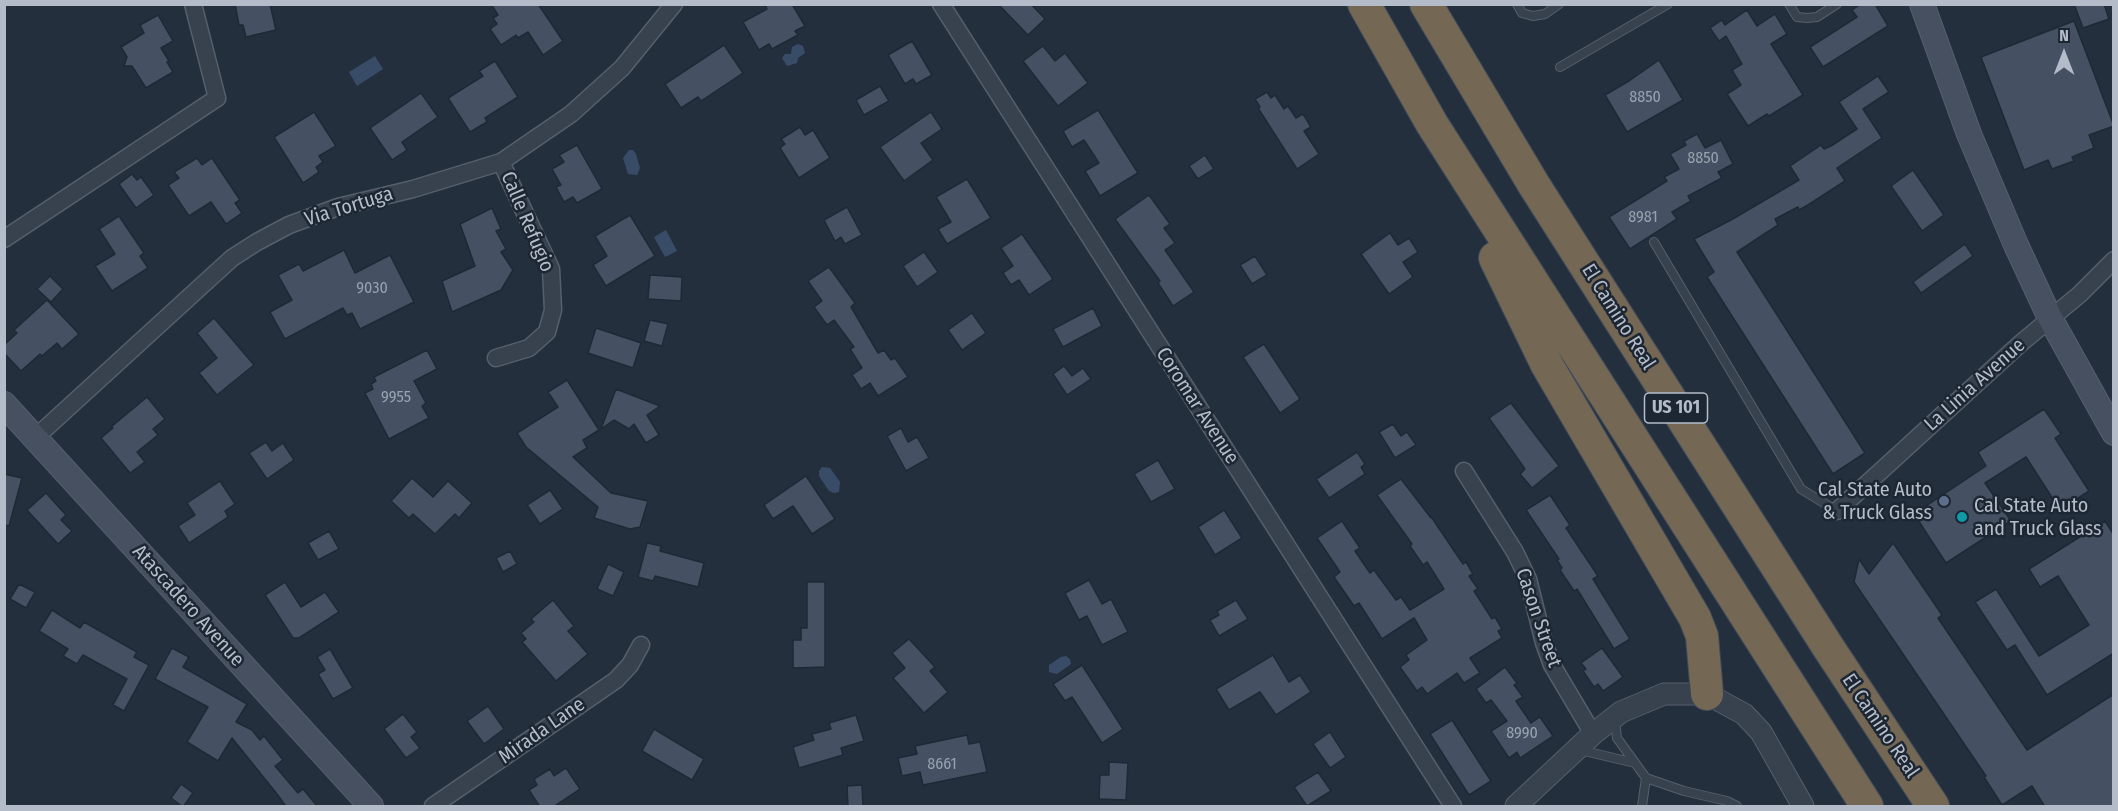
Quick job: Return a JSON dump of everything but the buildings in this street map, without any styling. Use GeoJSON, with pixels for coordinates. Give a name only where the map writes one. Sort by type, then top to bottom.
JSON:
{"type":"FeatureCollection","features":[{"type":"Feature","properties":{"kind":"highway","name":"US 101"},"geometry":{"type":"LineString","coordinates":[[1364,4],[1432,124],[1867,807]]}},
{"type":"Feature","properties":{"kind":"highway","name":"El Camino Real"},"geometry":{"type":"LineString","coordinates":[[1426,4],[1534,185],[1828,646],[1930,799]]}},
{"type":"Feature","properties":{"kind":"highway"},"geometry":{"type":"LineString","coordinates":[[1432,124],[1547,365],[1695,618],[1702,636],[1707,694]]}},
{"type":"Feature","properties":{"kind":"main road"},"geometry":{"type":"LineString","coordinates":[[1922,4],[1986,177],[2050,318],[2114,434]]}},
{"type":"Feature","properties":{"kind":"main road","name":"Atascadero Avenue"},"geometry":{"type":"LineString","coordinates":[[4,405],[371,807]]}},
{"type":"Feature","properties":{"kind":"street"},"geometry":{"type":"LineString","coordinates":[[4,239],[217,98],[193,4]]}},
{"type":"Feature","properties":{"kind":"street","name":"Via Tortuga"},"geometry":{"type":"LineString","coordinates":[[35,438],[232,258],[256,242],[289,225],[338,207],[413,189],[501,162],[572,114],[622,68],[674,4]]}},
{"type":"Feature","properties":{"kind":"street","name":"Coromar Avenue"},"geometry":{"type":"LineString","coordinates":[[941,4],[1453,807]]}},
{"type":"Feature","properties":{"kind":"street","name":"Calle Refugio"},"geometry":{"type":"LineString","coordinates":[[496,358],[529,348],[547,332],[553,310],[551,269],[501,162]]}},
{"type":"Feature","properties":{"kind":"street","name":"La Linia Avenue"},"geometry":{"type":"LineString","coordinates":[[1837,511],[2050,318],[2080,294],[2114,260]]}},
{"type":"Feature","properties":{"kind":"street","name":"Cason Street"},"geometry":{"type":"LineString","coordinates":[[1464,471],[1515,552],[1528,579],[1552,665],[1593,734]]}},
{"type":"Feature","properties":{"kind":"street","name":"Mirada Lane"},"geometry":{"type":"LineString","coordinates":[[433,807],[616,680],[630,665],[641,645]]}},
{"type":"Feature","properties":{"kind":"street"},"geometry":{"type":"LineString","coordinates":[[1516,807],[1593,734],[1636,704],[1664,694],[1707,694],[1744,714],[1761,732],[1803,807]]}},
{"type":"Feature","properties":{"kind":"lane"},"geometry":{"type":"LineString","coordinates":[[1517,4],[1522,13],[1533,16],[1545,14],[1560,4]]}},
{"type":"Feature","properties":{"kind":"lane"},"geometry":{"type":"LineString","coordinates":[[1560,67],[1668,4]]}},
{"type":"Feature","properties":{"kind":"lane"},"geometry":{"type":"LineString","coordinates":[[1789,4],[1797,17],[1807,18],[1817,17],[1837,4]]}},
{"type":"Feature","properties":{"kind":"lane"},"geometry":{"type":"LineString","coordinates":[[1654,242],[1801,489],[1837,511]]}},
{"type":"Feature","properties":{"kind":"lane"},"geometry":{"type":"LineString","coordinates":[[1615,717],[1617,738],[1646,778],[1684,791],[1727,801],[1737,807]]}},
{"type":"Feature","properties":{"kind":"lane"},"geometry":{"type":"LineString","coordinates":[[1577,750],[1635,763]]}},
{"type":"Feature","properties":{"kind":"lane"},"geometry":{"type":"LineString","coordinates":[[1642,807],[1646,778]]}},
{"type":"Feature","properties":{"kind":"water"},"geometry":{"type":"Polygon","coordinates":[[[798,44],[803,46],[805,53],[798,58],[797,63],[787,66],[782,58],[785,54],[791,54],[792,47],[798,44]]]}},
{"type":"Feature","properties":{"kind":"water"},"geometry":{"type":"Polygon","coordinates":[[[375,56],[383,69],[357,86],[349,72],[375,56]]]}},
{"type":"Feature","properties":{"kind":"water"},"geometry":{"type":"Polygon","coordinates":[[[629,150],[633,150],[636,154],[640,168],[637,175],[628,174],[623,158],[629,150]]]}},
{"type":"Feature","properties":{"kind":"water"},"geometry":{"type":"Polygon","coordinates":[[[666,230],[677,251],[665,257],[654,237],[666,230]]]}},
{"type":"Feature","properties":{"kind":"water"},"geometry":{"type":"Polygon","coordinates":[[[822,467],[830,468],[840,482],[839,492],[829,491],[819,476],[822,467]]]}},
{"type":"Feature","properties":{"kind":"water"},"geometry":{"type":"Polygon","coordinates":[[[1066,656],[1070,659],[1071,664],[1057,674],[1049,672],[1049,665],[1066,656]]]}},
{"type":"Feature","properties":{"kind":"place","name":"Cal State Auto & Truck Glass"},"geometry":{"type":"Point","coordinates":[1944,501]}},
{"type":"Feature","properties":{"kind":"place","name":"Cal State Auto and Truck Glass"},"geometry":{"type":"Point","coordinates":[1962,517]}}]}
